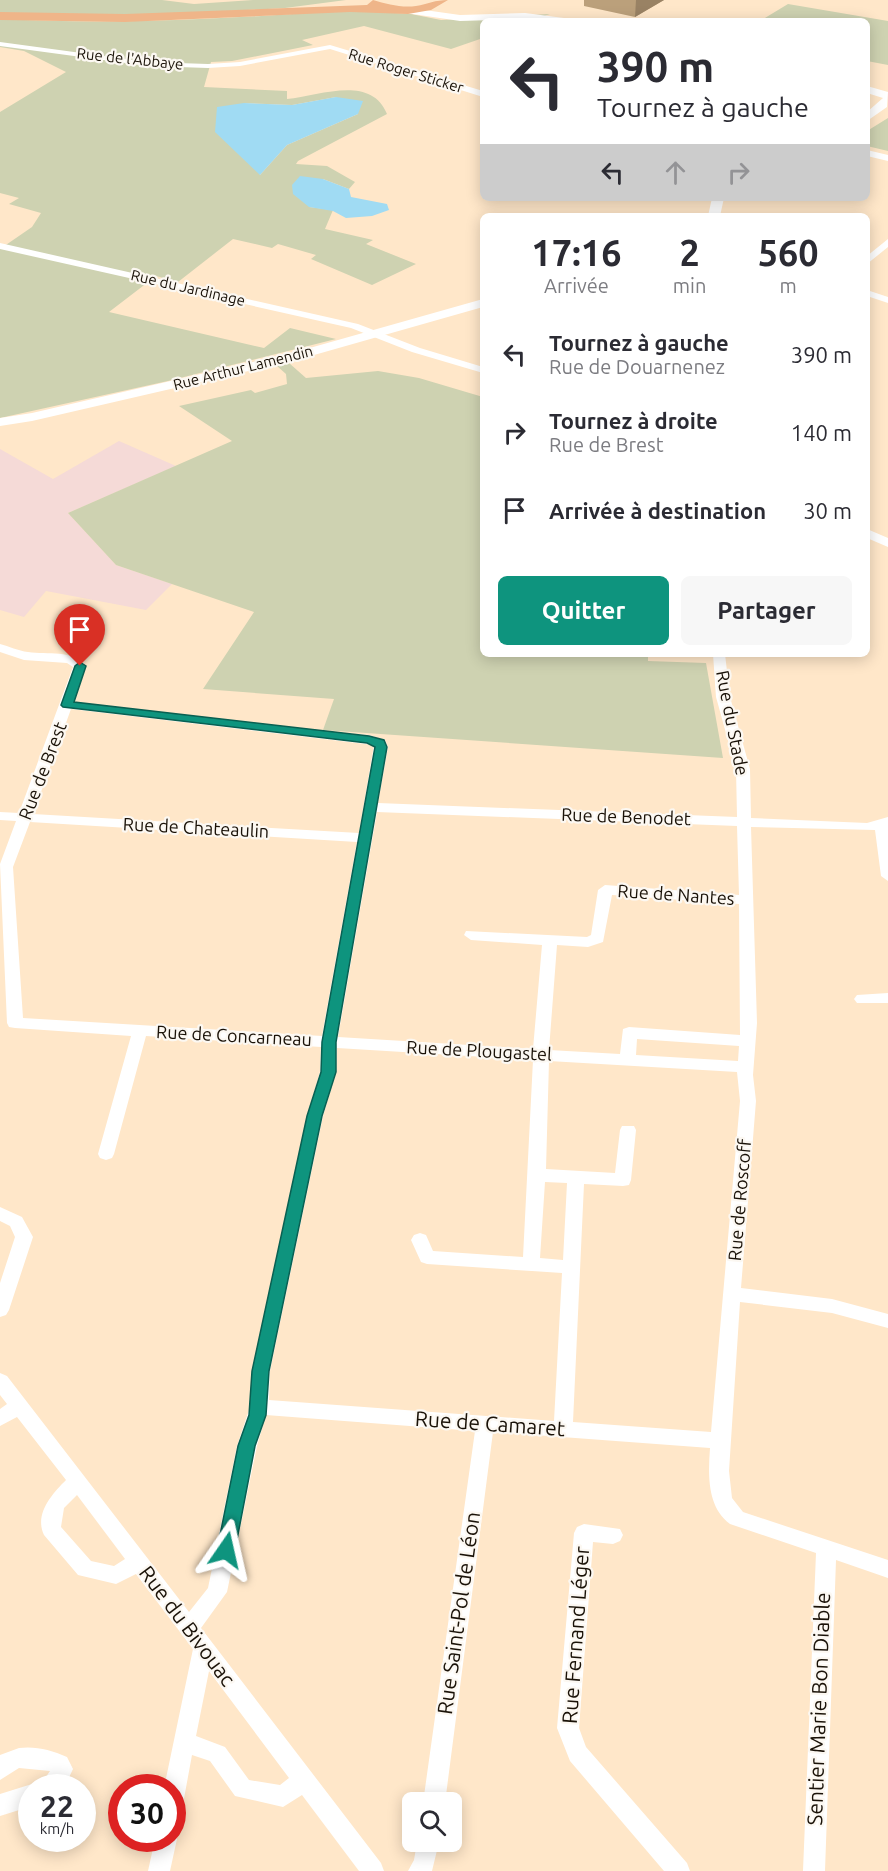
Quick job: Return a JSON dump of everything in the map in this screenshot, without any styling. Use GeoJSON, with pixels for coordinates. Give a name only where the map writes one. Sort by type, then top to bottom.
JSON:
{"type":"FeatureCollection","features":[{"type":"Feature","properties":{"kind":"main road"},"geometry":{"type":"LineString","coordinates":[[225,15],[329,5],[356,0]]}},
{"type":"Feature","properties":{"kind":"main road"},"geometry":{"type":"LineString","coordinates":[[367,0],[389,9]]}},
{"type":"Feature","properties":{"kind":"main road"},"geometry":{"type":"LineString","coordinates":[[0,16],[125,18],[342,8],[404,10],[422,8],[440,2]]}},
{"type":"Feature","properties":{"kind":"street"},"geometry":{"type":"LineString","coordinates":[[440,2],[438,11],[455,18]]}},
{"type":"Feature","properties":{"kind":"street"},"geometry":{"type":"LineString","coordinates":[[404,10],[455,18],[525,16],[541,18]]}},
{"type":"Feature","properties":{"kind":"street","name":"Rue de l'Abbaye"},"geometry":{"type":"LineString","coordinates":[[0,44],[148,64],[208,66],[245,63],[330,47]]}},
{"type":"Feature","properties":{"kind":"street","name":"Rue Roger Sticker"},"geometry":{"type":"LineString","coordinates":[[330,47],[480,93]]}},
{"type":"Feature","properties":{"kind":"street"},"geometry":{"type":"LineString","coordinates":[[870,90],[886,98],[870,115]]}},
{"type":"Feature","properties":{"kind":"street"},"geometry":{"type":"LineString","coordinates":[[870,154],[888,158]]}},
{"type":"Feature","properties":{"kind":"street"},"geometry":{"type":"LineString","coordinates":[[870,258],[888,242]]}},
{"type":"Feature","properties":{"kind":"street","name":"Rue du Jardinage"},"geometry":{"type":"LineString","coordinates":[[0,246],[354,326],[416,350],[480,369]]}},
{"type":"Feature","properties":{"kind":"street"},"geometry":{"type":"LineString","coordinates":[[870,296],[888,300]]}},
{"type":"Feature","properties":{"kind":"street","name":"Rue Arthur Lamendin"},"geometry":{"type":"LineString","coordinates":[[0,422],[205,377],[375,334],[480,304]]}},
{"type":"Feature","properties":{"kind":"street"},"geometry":{"type":"LineString","coordinates":[[870,534],[888,543]]}},
{"type":"Feature","properties":{"kind":"street","name":"Rue de Brest"},"geometry":{"type":"LineString","coordinates":[[0,648],[24,656],[70,659],[79,663],[80,669],[5,873],[15,1023]]}},
{"type":"Feature","properties":{"kind":"street","name":"Rue du Stade"},"geometry":{"type":"LineString","coordinates":[[719,657],[723,697],[743,769],[745,900]]}},
{"type":"Feature","properties":{"kind":"street"},"geometry":{"type":"LineString","coordinates":[[67,705],[369,739],[380,743],[381,750],[329,1042],[328,1072],[315,1116],[261,1371],[259,1407],[247,1446],[217,1592],[189,1628]]}},
{"type":"Feature","properties":{"kind":"street","name":"Rue de Benodet"},"geometry":{"type":"LineString","coordinates":[[372,807],[867,827],[885,823]]}},
{"type":"Feature","properties":{"kind":"street","name":"Rue de Chateaulin"},"geometry":{"type":"LineString","coordinates":[[0,816],[366,838]]}},
{"type":"Feature","properties":{"kind":"street"},"geometry":{"type":"LineString","coordinates":[[885,823],[888,876]]}},
{"type":"Feature","properties":{"kind":"street","name":"Rue de Nantes"},"geometry":{"type":"LineString","coordinates":[[550,940],[580,942],[598,938],[604,890],[745,900]]}},
{"type":"Feature","properties":{"kind":"street","name":"Rue de Roscoff"},"geometry":{"type":"LineString","coordinates":[[745,900],[748,1041],[745,1067],[748,1101],[720,1441],[721,1500],[726,1511],[737,1518],[826,1548]]}},
{"type":"Feature","properties":{"kind":"street"},"geometry":{"type":"LineString","coordinates":[[471,935],[550,940],[541,1054],[531,1264]]}},
{"type":"Feature","properties":{"kind":"street"},"geometry":{"type":"LineString","coordinates":[[862,999],[888,998]]}},
{"type":"Feature","properties":{"kind":"street","name":"Rue de Concarneau"},"geometry":{"type":"LineString","coordinates":[[15,1023],[329,1042]]}},
{"type":"Feature","properties":{"kind":"street","name":"Rue de Concarneau"},"geometry":{"type":"LineString","coordinates":[[106,1154],[140,1030]]}},
{"type":"Feature","properties":{"kind":"street"},"geometry":{"type":"LineString","coordinates":[[628,1060],[629,1033],[748,1041]]}},
{"type":"Feature","properties":{"kind":"street","name":"Rue de Plougastel"},"geometry":{"type":"LineString","coordinates":[[329,1042],[745,1067]]}},
{"type":"Feature","properties":{"kind":"street"},"geometry":{"type":"LineString","coordinates":[[537,1175],[623,1180],[628,1130]]}},
{"type":"Feature","properties":{"kind":"street"},"geometry":{"type":"LineString","coordinates":[[563,1430],[576,1177]]}},
{"type":"Feature","properties":{"kind":"street"},"geometry":{"type":"LineString","coordinates":[[0,1214],[20,1225],[24,1237],[0,1310]]}},
{"type":"Feature","properties":{"kind":"street"},"geometry":{"type":"LineString","coordinates":[[420,1239],[427,1257],[571,1267]]}},
{"type":"Feature","properties":{"kind":"street"},"geometry":{"type":"LineString","coordinates":[[732,1294],[832,1306],[888,1321]]}},
{"type":"Feature","properties":{"kind":"street","name":"Rue du Bivouac"},"geometry":{"type":"LineString","coordinates":[[0,1381],[374,1871]]}},
{"type":"Feature","properties":{"kind":"street"},"geometry":{"type":"LineString","coordinates":[[0,1418],[19,1407]]}},
{"type":"Feature","properties":{"kind":"street","name":"Rue de Camaret"},"geometry":{"type":"LineString","coordinates":[[259,1407],[720,1441]]}},
{"type":"Feature","properties":{"kind":"street","name":"Rue Saint-Pol de Léon"},"geometry":{"type":"LineString","coordinates":[[435,1792],[485,1424]]}},
{"type":"Feature","properties":{"kind":"street"},"geometry":{"type":"LineString","coordinates":[[78,1481],[55,1504],[51,1529],[85,1569],[116,1575],[139,1562]]}},
{"type":"Feature","properties":{"kind":"street","name":"Rue Fernand Léger"},"geometry":{"type":"LineString","coordinates":[[613,1535],[584,1533],[568,1728],[578,1754],[679,1871]]}},
{"type":"Feature","properties":{"kind":"street"},"geometry":{"type":"LineString","coordinates":[[826,1548],[888,1569]]}},
{"type":"Feature","properties":{"kind":"street","name":"Sentier Marie Bon Diable"},"geometry":{"type":"LineString","coordinates":[[814,1871],[826,1548]]}},
{"type":"Feature","properties":{"kind":"street"},"geometry":{"type":"LineString","coordinates":[[178,1774],[203,1648]]}},
{"type":"Feature","properties":{"kind":"street"},"geometry":{"type":"LineString","coordinates":[[185,1742],[217,1754],[243,1789],[283,1796],[304,1780]]}},
{"type":"Feature","properties":{"kind":"street"},"geometry":{"type":"LineString","coordinates":[[0,1770],[6,1761],[14,1757],[59,1764],[62,1769],[60,1774]]}},
{"type":"Feature","properties":{"kind":"street"},"geometry":{"type":"LineString","coordinates":[[0,1805],[18,1799]]}},
{"type":"Feature","properties":{"kind":"street"},"geometry":{"type":"LineString","coordinates":[[159,1871],[163,1852]]}},
{"type":"Feature","properties":{"kind":"street"},"geometry":{"type":"LineString","coordinates":[[420,1871],[426,1852]]}},
{"type":"Feature","properties":{"kind":"shaded area"},"geometry":{"type":"Polygon","coordinates":[[[119,441],[176,466],[68,513],[116,565],[172,584],[146,610],[46,591],[24,617],[0,610],[0,449],[53,479],[119,441]]]}},
{"type":"Feature","properties":{"kind":"green space"},"geometry":{"type":"Polygon","coordinates":[[[0,0],[162,0],[194,4],[253,0],[346,0],[285,8],[156,15],[0,13],[0,0]]]}},
{"type":"Feature","properties":{"kind":"green space"},"geometry":{"type":"Polygon","coordinates":[[[788,4],[888,21],[888,65],[870,62],[870,18],[765,18],[788,4]]]}},
{"type":"Feature","properties":{"kind":"green space"},"geometry":{"type":"Polygon","coordinates":[[[347,10],[411,14],[441,20],[550,14],[538,18],[480,18],[480,39],[451,49],[364,26],[302,40],[313,45],[232,61],[211,62],[204,87],[287,91],[287,99],[343,90],[357,91],[369,94],[379,102],[387,114],[296,164],[327,166],[355,182],[349,189],[323,179],[309,207],[333,210],[325,229],[373,240],[366,244],[416,264],[372,285],[311,259],[316,255],[278,244],[272,248],[233,239],[178,282],[156,276],[109,312],[264,348],[290,328],[336,339],[168,381],[0,418],[0,249],[32,227],[41,213],[9,204],[19,198],[0,193],[0,112],[66,72],[24,51],[0,47],[0,19],[130,21],[347,10]],[[336,97],[292,105],[244,103],[260,175],[287,145],[358,114],[336,97]]]}},
{"type":"Feature","properties":{"kind":"green space"},"geometry":{"type":"Polygon","coordinates":[[[888,118],[888,151],[870,147],[870,129],[888,118]]]}},
{"type":"Feature","properties":{"kind":"green space"},"geometry":{"type":"Polygon","coordinates":[[[289,363],[306,378],[378,371],[419,378],[480,396],[480,657],[648,657],[648,661],[706,663],[723,758],[323,730],[334,699],[203,689],[254,612],[116,565],[68,513],[232,441],[179,406],[251,390],[255,393],[287,384],[286,374],[277,366],[289,363]]]}},
{"type":"Feature","properties":{"kind":"water"},"geometry":{"type":"Polygon","coordinates":[[[336,97],[363,101],[358,114],[287,145],[260,175],[215,132],[217,107],[244,103],[292,105],[336,97]]]}},
{"type":"Feature","properties":{"kind":"water"},"geometry":{"type":"Polygon","coordinates":[[[300,176],[323,179],[349,189],[351,197],[387,204],[389,210],[372,216],[346,218],[333,211],[309,207],[293,194],[292,185],[300,176]]]}},
{"type":"Feature","properties":{"kind":"route"},"geometry":{"type":"LineString","coordinates":[[80,666],[67,705],[369,739],[380,743],[381,747],[329,1042],[330,1062],[315,1116],[259,1381],[258,1415],[247,1446],[226,1550]]}}]}
